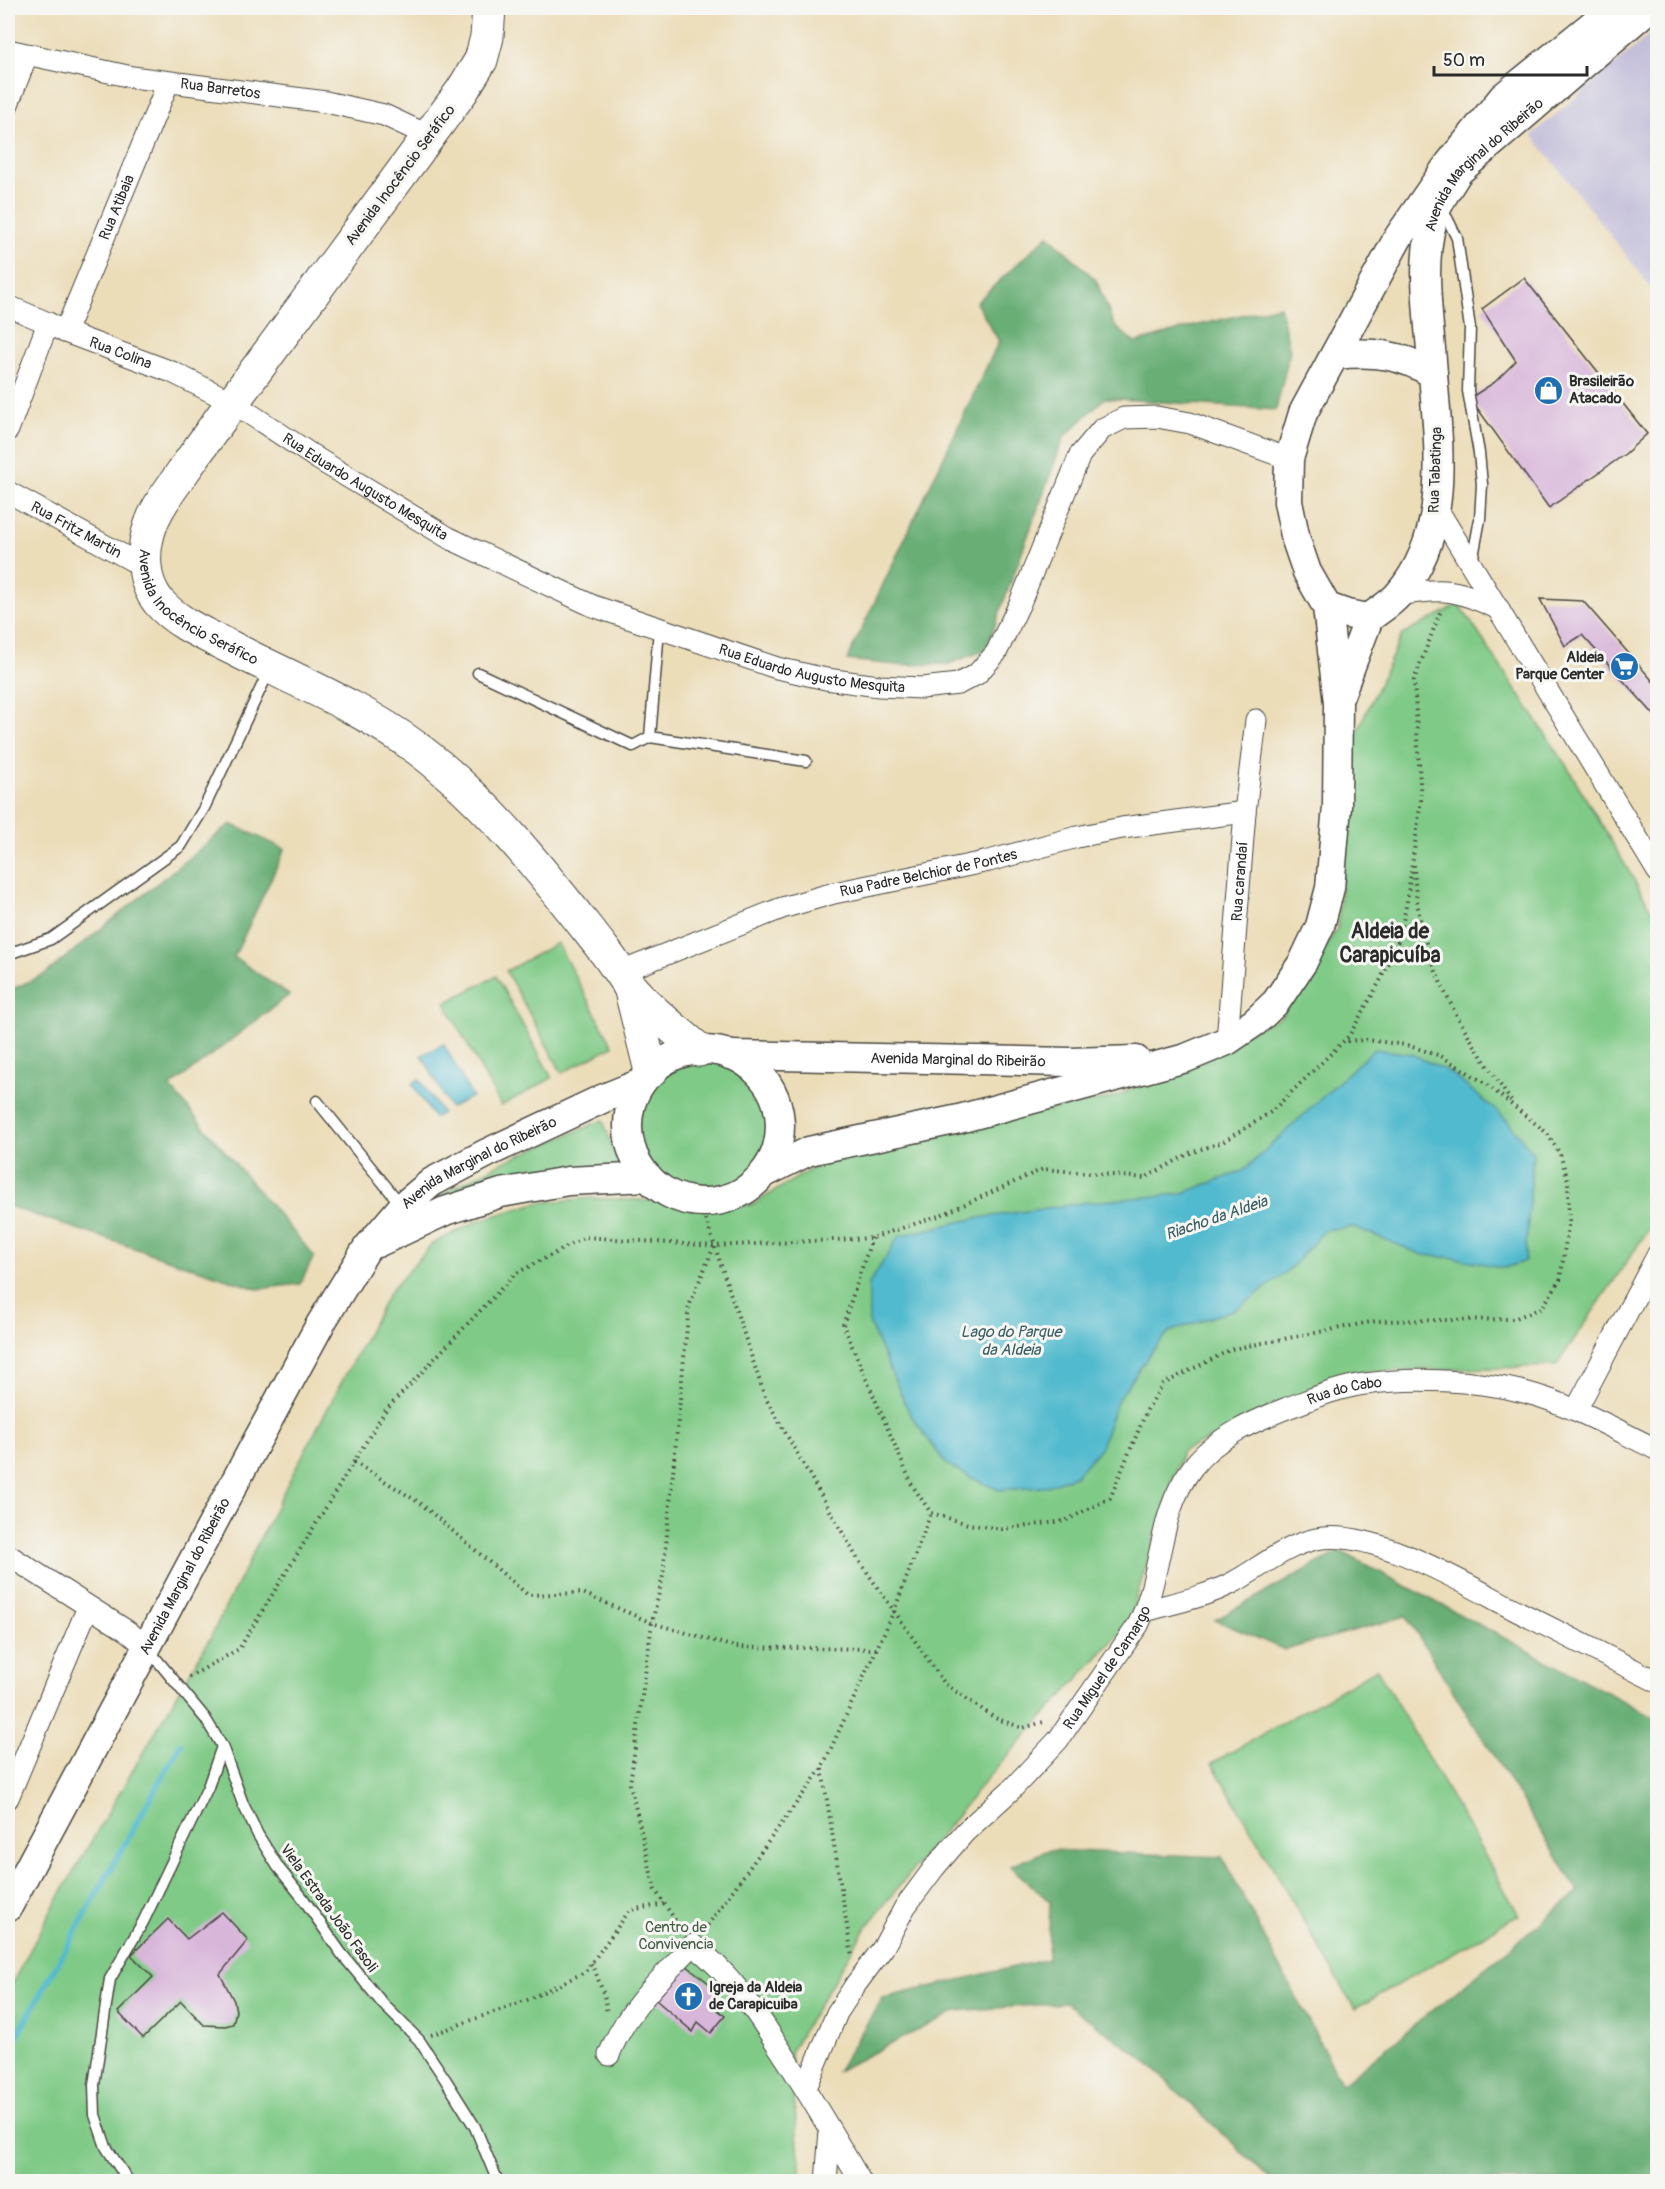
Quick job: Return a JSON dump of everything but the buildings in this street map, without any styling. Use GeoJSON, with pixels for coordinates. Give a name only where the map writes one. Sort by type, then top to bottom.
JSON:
{"type":"FeatureCollection","features":[{"type":"Feature","properties":{"kind":"main road","name":"Avenida Inocêncio Seráfico"},"geometry":{"type":"LineString","coordinates":[[489,8],[487,37],[480,60],[462,91],[232,402],[164,500],[151,522],[144,567],[149,587],[159,602],[173,615],[203,633],[378,721],[420,750],[462,787],[512,837],[625,979],[715,1053]]}},
{"type":"Feature","properties":{"kind":"main road","name":"Avenida Marginal do Ribeirão"},"geometry":{"type":"LineString","coordinates":[[1336,356],[1399,236],[1448,165],[1503,98],[1613,8]]}},
{"type":"Feature","properties":{"kind":"main road","name":"Avenida Marginal do Ribeirão"},"geometry":{"type":"LineString","coordinates":[[1433,374],[1427,276],[1428,242],[1437,208],[1458,172],[1649,8]]}},
{"type":"Feature","properties":{"kind":"main road"},"geometry":{"type":"LineString","coordinates":[[1369,618],[1327,607],[1307,572],[1296,540],[1288,502],[1289,459],[1304,413],[1319,381],[1336,356],[1357,353],[1390,355],[1419,365],[1433,374]]}},
{"type":"Feature","properties":{"kind":"main road","name":"Rua Tabatinga"},"geometry":{"type":"LineString","coordinates":[[1369,618],[1397,596],[1421,560],[1431,533],[1437,507],[1439,443],[1433,374]]}},
{"type":"Feature","properties":{"kind":"main road","name":"Avenida Marginal do Ribeirão"},"geometry":{"type":"LineString","coordinates":[[646,1077],[632,1101],[628,1121],[629,1142],[636,1161],[648,1177],[663,1190],[680,1198],[700,1202],[723,1199],[745,1190],[763,1174],[809,1150],[959,1119],[1186,1058],[1227,1041],[1255,1022],[1276,1002],[1303,962],[1320,926],[1330,888],[1335,852],[1338,703],[1327,607]]}},
{"type":"Feature","properties":{"kind":"main road","name":"Avenida Marginal do Ribeirão"},"geometry":{"type":"LineString","coordinates":[[1338,703],[1369,618]]}},
{"type":"Feature","properties":{"kind":"main road","name":"Avenida Inocêncio Seráfico"},"geometry":{"type":"LineString","coordinates":[[625,979],[646,1077]]}},
{"type":"Feature","properties":{"kind":"main road","name":"Avenida Marginal do Ribeirão"},"geometry":{"type":"LineString","coordinates":[[8,1907],[321,1323],[367,1248],[402,1207],[432,1182],[487,1153],[646,1077],[674,1056],[715,1053],[1070,1062],[1186,1058]]}},
{"type":"Feature","properties":{"kind":"main road","name":"Avenida Marginal do Ribeirão"},"geometry":{"type":"LineString","coordinates":[[715,1053],[751,1066],[767,1084],[777,1106],[780,1130],[775,1153],[763,1174]]}},
{"type":"Feature","properties":{"kind":"main road","name":"Avenida Marginal do Ribeirão"},"geometry":{"type":"LineString","coordinates":[[367,1248],[445,1211],[501,1193],[568,1181],[648,1177]]}},
{"type":"Feature","properties":{"kind":"street","name":"Rua Barretos"},"geometry":{"type":"LineString","coordinates":[[17,52],[168,82],[326,102],[384,115],[429,136]]}},
{"type":"Feature","properties":{"kind":"street"},"geometry":{"type":"LineString","coordinates":[[8,104],[17,52]]}},
{"type":"Feature","properties":{"kind":"street","name":"Rua Atibaia"},"geometry":{"type":"LineString","coordinates":[[8,430],[168,82]]}},
{"type":"Feature","properties":{"kind":"street","name":"Rua Colina"},"geometry":{"type":"LineString","coordinates":[[8,306],[172,372],[232,402]]}},
{"type":"Feature","properties":{"kind":"street","name":"Rua Eduardo Augusto Mesquita"},"geometry":{"type":"LineString","coordinates":[[232,402],[318,459],[449,538],[593,606],[777,668],[826,679],[890,687],[922,688],[958,684],[977,674],[996,652],[1020,603],[1080,455],[1102,429],[1124,418],[1157,417],[1190,423],[1289,459]]}},
{"type":"Feature","properties":{"kind":"street","name":"Rua Fritz Martin"},"geometry":{"type":"LineString","coordinates":[[8,492],[144,567]]}},
{"type":"Feature","properties":{"kind":"street"},"geometry":{"type":"LineString","coordinates":[[1437,507],[1658,872]]}},
{"type":"Feature","properties":{"kind":"street"},"geometry":{"type":"LineString","coordinates":[[1397,596],[1433,590],[1449,590],[1466,593],[1499,609]]}},
{"type":"Feature","properties":{"kind":"street","name":"Rua carandaí"},"geometry":{"type":"LineString","coordinates":[[1227,1041],[1245,812],[1256,720]]}},
{"type":"Feature","properties":{"kind":"street","name":"Rua Padre Belchior de Pontes"},"geometry":{"type":"LineString","coordinates":[[625,979],[782,909],[834,893],[989,861],[1077,837],[1122,828],[1245,812]]}},
{"type":"Feature","properties":{"kind":"street"},"geometry":{"type":"LineString","coordinates":[[1576,1410],[1658,1254]]}},
{"type":"Feature","properties":{"kind":"street","name":"Rua do Cabo"},"geometry":{"type":"LineString","coordinates":[[1145,1611],[1165,1523],[1176,1490],[1193,1466],[1220,1441],[1264,1417],[1312,1399],[1364,1384],[1418,1381],[1474,1383],[1524,1392],[1576,1410],[1658,1450]]}},
{"type":"Feature","properties":{"kind":"street","name":"Rua Miguel de Camargo"},"geometry":{"type":"LineString","coordinates":[[806,2088],[837,2013],[883,1948],[905,1907],[965,1832],[1059,1740],[1138,1625],[1145,1611],[1184,1601],[1232,1583],[1288,1549],[1318,1539],[1346,1538],[1381,1546],[1429,1566],[1658,1682]]}},
{"type":"Feature","properties":{"kind":"street"},"geometry":{"type":"LineString","coordinates":[[8,1555],[127,1631],[146,1647]]}},
{"type":"Feature","properties":{"kind":"street"},"geometry":{"type":"LineString","coordinates":[[8,1798],[88,1607]]}},
{"type":"Feature","properties":{"kind":"street"},"geometry":{"type":"LineString","coordinates":[[610,2051],[623,2024],[693,1945],[707,1956],[755,2010],[806,2088],[861,2181]]}},
{"type":"Feature","properties":{"kind":"street"},"geometry":{"type":"LineString","coordinates":[[826,2181],[830,2130]]}},
{"type":"Feature","properties":{"kind":"lane"},"geometry":{"type":"LineString","coordinates":[[1437,208],[1447,218],[1457,238],[1470,328],[1468,392],[1482,484],[1480,519],[1472,562]]}},
{"type":"Feature","properties":{"kind":"lane"},"geometry":{"type":"LineString","coordinates":[[650,737],[659,629]]}},
{"type":"Feature","properties":{"kind":"lane"},"geometry":{"type":"LineString","coordinates":[[8,954],[51,939],[181,846],[204,808],[271,668]]}},
{"type":"Feature","properties":{"kind":"lane"},"geometry":{"type":"LineString","coordinates":[[478,673],[633,746],[650,737],[806,762]]}},
{"type":"Feature","properties":{"kind":"lane"},"geometry":{"type":"LineString","coordinates":[[317,1101],[402,1207]]}},
{"type":"Feature","properties":{"kind":"lane","name":"Viela Estrada João Fasoli"},"geometry":{"type":"LineString","coordinates":[[146,1647],[205,1718],[222,1746],[243,1804],[258,1835],[278,1867],[341,1953],[382,2004],[419,2040],[475,2127],[498,2181]]}},
{"type":"Feature","properties":{"kind":"lane"},"geometry":{"type":"LineString","coordinates":[[129,2181],[106,2147],[95,2115],[94,2085],[110,1978],[142,1922],[203,1797],[222,1746]]}},
{"type":"Feature","properties":{"kind":"path"},"geometry":{"type":"LineString","coordinates":[[1413,852],[1415,891],[1421,928],[1434,971],[1465,1033],[1514,1105]]}},
{"type":"Feature","properties":{"kind":"path"},"geometry":{"type":"LineString","coordinates":[[872,1238],[843,1325],[912,1485],[931,1513],[968,1524],[1002,1529],[1065,1521],[1110,1498],[1147,1410],[1163,1384],[1232,1349],[1376,1321],[1513,1318],[1542,1308],[1560,1280],[1569,1220],[1568,1180],[1560,1154],[1547,1133],[1485,1083],[1442,1056],[1406,1045],[1367,1040],[1344,1041]]}},
{"type":"Feature","properties":{"kind":"path"},"geometry":{"type":"LineString","coordinates":[[700,1202],[765,1397],[857,1558],[945,1684],[995,1718],[1023,1728],[1047,1721],[1084,1705]]}},
{"type":"Feature","properties":{"kind":"path"},"geometry":{"type":"LineString","coordinates":[[177,1684],[239,1649],[385,1411],[515,1274],[585,1238],[714,1246]]}},
{"type":"Feature","properties":{"kind":"path"},"geometry":{"type":"LineString","coordinates":[[714,1246],[689,1306],[663,1576],[652,1623],[630,1784],[655,1890],[693,1945],[822,1768],[894,1611],[931,1513]]}},
{"type":"Feature","properties":{"kind":"path"},"geometry":{"type":"LineString","coordinates":[[354,1462],[420,1503],[528,1594],[583,1593],[652,1623],[735,1647],[877,1648]]}},
{"type":"Feature","properties":{"kind":"path"},"geometry":{"type":"LineString","coordinates":[[822,1768],[856,1984]]}},
{"type":"Feature","properties":{"kind":"path"},"geometry":{"type":"LineString","coordinates":[[419,2040],[527,2000],[585,1972],[630,1910],[664,1905]]}},
{"type":"Feature","properties":{"kind":"path"},"geometry":{"type":"LineString","coordinates":[[592,1962],[604,1995],[610,2051]]}},
{"type":"Feature","properties":{"kind":"shaded area"},"geometry":{"type":"Polygon","coordinates":[[[1658,28],[1657,295],[1532,135],[1658,28]]]}},
{"type":"Feature","properties":{"kind":"green space"},"geometry":{"type":"Polygon","coordinates":[[[1048,235],[1096,280],[1114,325],[1135,343],[1190,327],[1280,306],[1290,351],[1276,410],[1105,398],[1064,437],[986,650],[948,664],[896,665],[847,660],[999,341],[976,303],[1048,235]]]}},
{"type":"Feature","properties":{"kind":"green space","name":"Centro de Convivencia"},"geometry":{"type":"Polygon","coordinates":[[[1459,604],[1568,768],[1657,919],[1657,1212],[1653,1223],[1556,1366],[1363,1372],[1182,1451],[1128,1624],[989,1776],[866,1927],[790,2052],[801,2181],[8,2182],[8,1991],[57,1900],[209,1640],[288,1483],[389,1293],[432,1244],[477,1221],[536,1203],[590,1198],[752,1205],[831,1157],[953,1129],[1115,1097],[1282,1016],[1338,927],[1351,745],[1402,635],[1459,604]]]}},
{"type":"Feature","properties":{"kind":"green space"},"geometry":{"type":"Polygon","coordinates":[[[231,824],[285,849],[234,957],[289,995],[170,1087],[314,1256],[300,1284],[257,1289],[8,1206],[8,991],[45,974],[231,824]]]}},
{"type":"Feature","properties":{"kind":"green space"},"geometry":{"type":"Polygon","coordinates":[[[557,943],[613,1046],[562,1073],[506,971],[557,943]]]}},
{"type":"Feature","properties":{"kind":"green space"},"geometry":{"type":"Polygon","coordinates":[[[496,976],[552,1078],[501,1106],[445,1003],[496,976]]]}},
{"type":"Feature","properties":{"kind":"green space"},"geometry":{"type":"Polygon","coordinates":[[[704,1062],[729,1067],[750,1081],[764,1102],[769,1127],[764,1152],[750,1173],[729,1187],[704,1192],[679,1187],[658,1173],[644,1152],[639,1127],[644,1102],[658,1081],[679,1067],[704,1062]]]}},
{"type":"Feature","properties":{"kind":"green space"},"geometry":{"type":"Polygon","coordinates":[[[603,1120],[621,1171],[435,1211],[430,1200],[501,1163],[603,1120]]]}},
{"type":"Feature","properties":{"kind":"green space"},"geometry":{"type":"Polygon","coordinates":[[[1340,1551],[1657,1719],[1657,2181],[1273,2181],[1142,2058],[1066,2003],[956,2011],[837,2071],[883,1998],[1048,1959],[1050,1902],[1010,1866],[1049,1850],[1222,1857],[1342,2084],[1579,1892],[1406,1616],[1285,1650],[1215,1620],[1340,1551]]]}},
{"type":"Feature","properties":{"kind":"green space"},"geometry":{"type":"Polygon","coordinates":[[[1377,1669],[1519,1915],[1355,2009],[1212,1763],[1377,1669]]]}},
{"type":"Feature","properties":{"kind":"water"},"geometry":{"type":"Polygon","coordinates":[[[444,1044],[472,1097],[450,1108],[422,1055],[444,1044]]]}},
{"type":"Feature","properties":{"kind":"water","name":"Lago do Parque da Aldeia"},"geometry":{"type":"Polygon","coordinates":[[[1374,1049],[1412,1054],[1451,1073],[1506,1119],[1533,1153],[1525,1261],[1505,1268],[1455,1258],[1423,1255],[1354,1227],[1325,1230],[1288,1271],[1238,1308],[1169,1332],[1151,1352],[1117,1401],[1101,1447],[1075,1476],[1044,1487],[999,1490],[946,1464],[910,1414],[869,1323],[869,1284],[899,1236],[972,1219],[1089,1202],[1180,1194],[1243,1171],[1374,1049]]]}},
{"type":"Feature","properties":{"kind":"water"},"geometry":{"type":"Polygon","coordinates":[[[419,1079],[442,1113],[434,1118],[412,1084],[419,1079]]]}},
{"type":"Feature","properties":{"kind":"waterway"},"geometry":{"type":"LineString","coordinates":[[8,2052],[181,1744]]}},
{"type":"Feature","properties":{"kind":"place","name":"Brasileirão Atacado"},"geometry":{"type":"Point","coordinates":[1548,390]}},
{"type":"Feature","properties":{"kind":"place","name":"Aldeia Parque Center"},"geometry":{"type":"Point","coordinates":[1625,666]}},
{"type":"Feature","properties":{"kind":"place","name":"Igreja da Aldeia de Carapicuiba"},"geometry":{"type":"Point","coordinates":[688,1996]}},
{"type":"Feature","properties":{"kind":"district","name":"Aldeia de Carapicuíba"},"geometry":{"type":"Point","coordinates":[1390,943]}},
{"type":"Feature","properties":{"kind":"water label","name":"Riacho da Aldeia"},"geometry":{"type":"Point","coordinates":[1216,1217]}}]}
